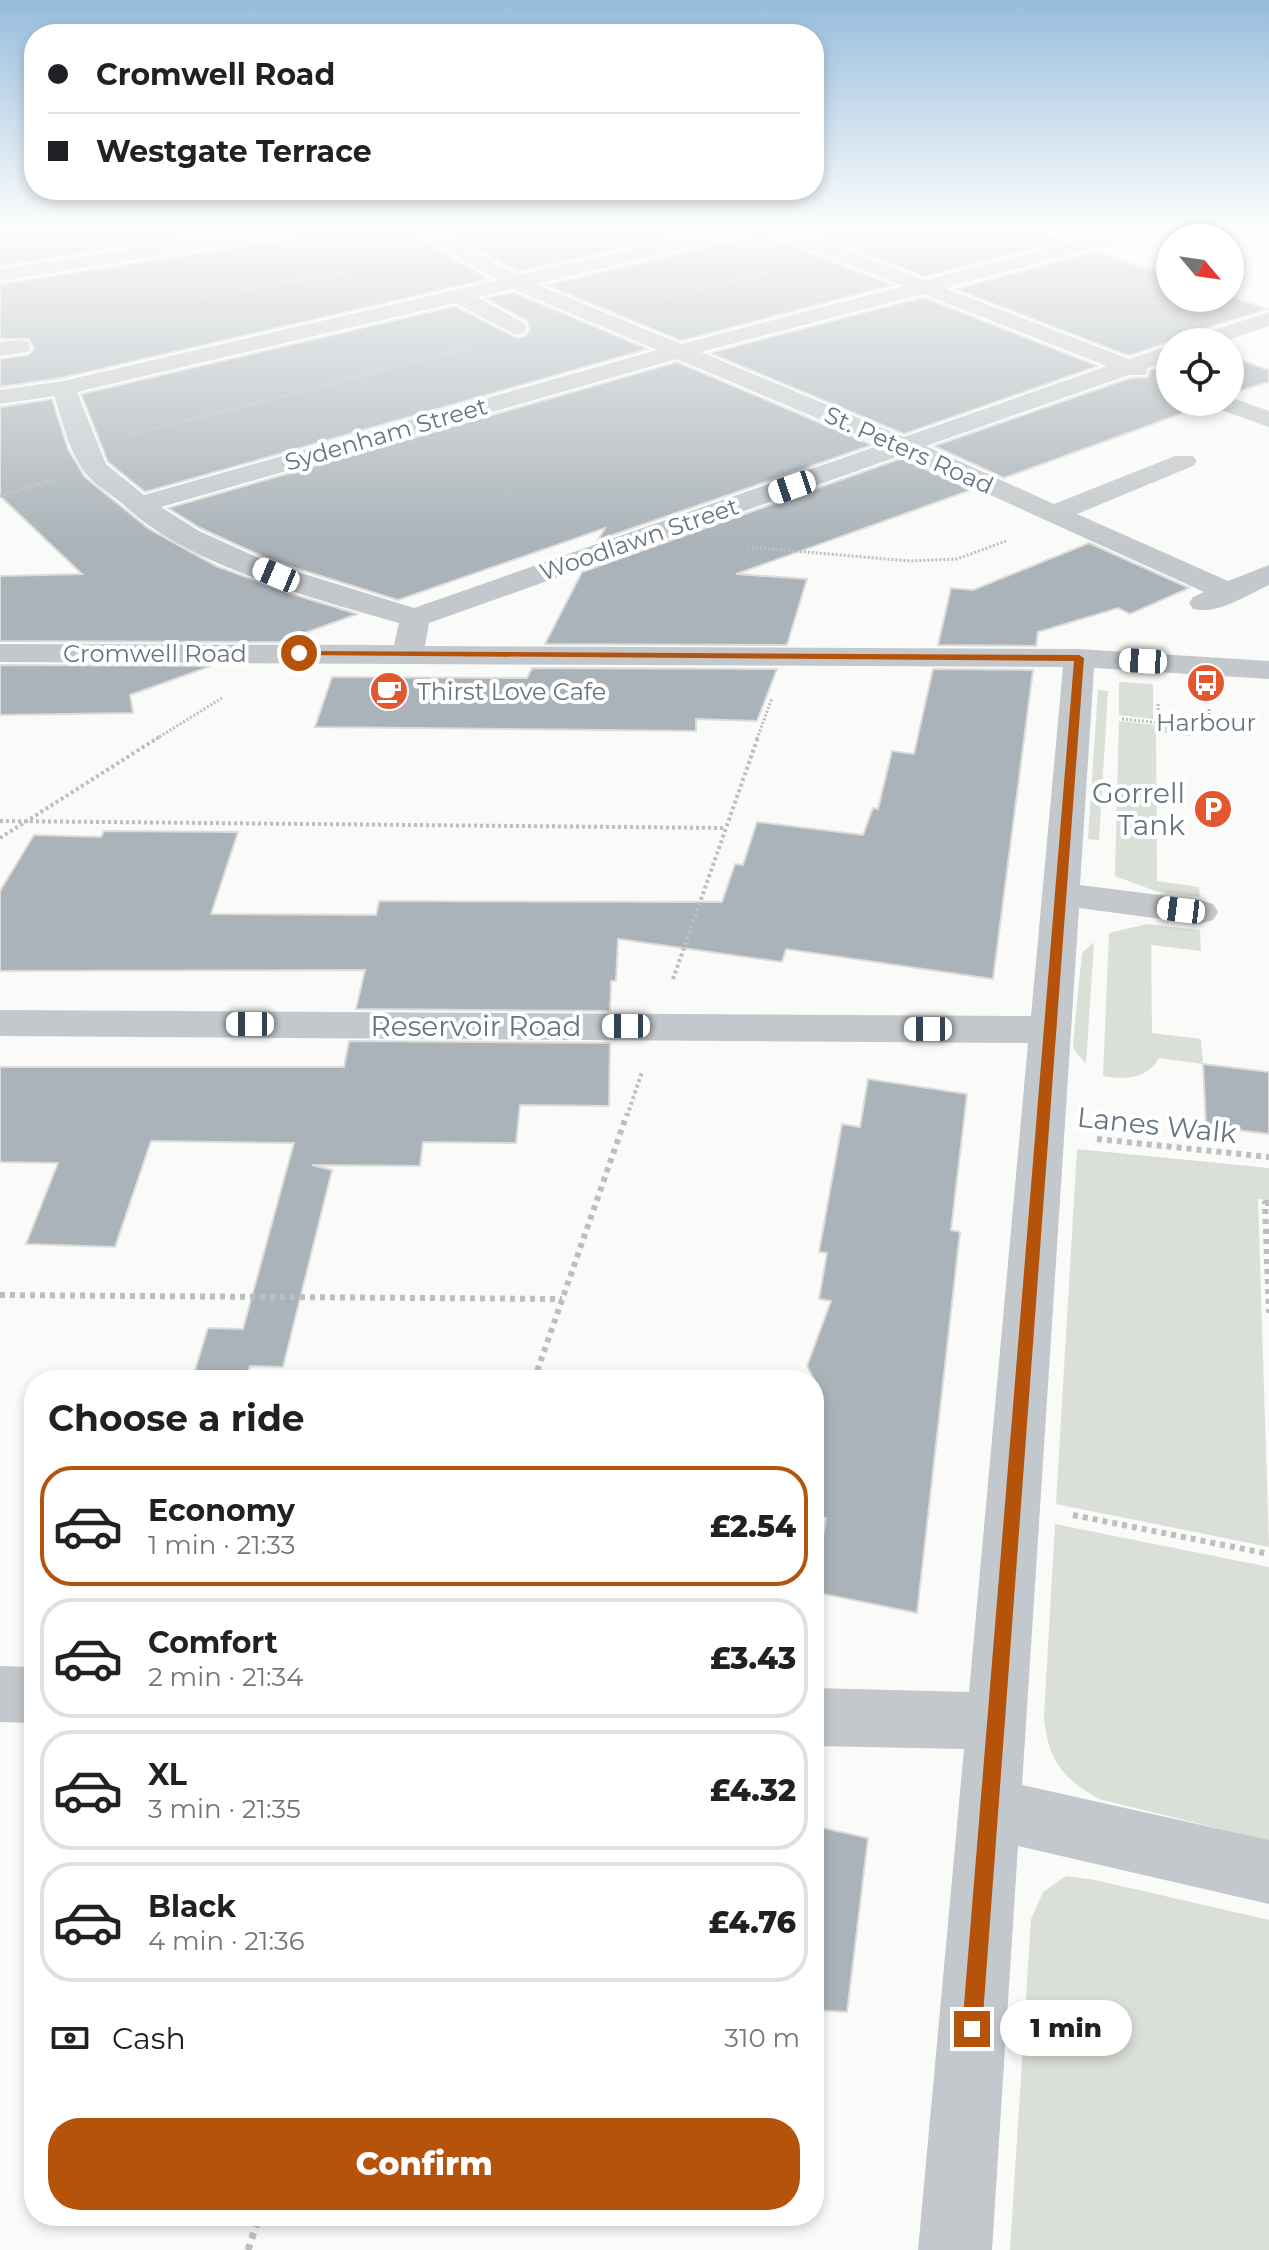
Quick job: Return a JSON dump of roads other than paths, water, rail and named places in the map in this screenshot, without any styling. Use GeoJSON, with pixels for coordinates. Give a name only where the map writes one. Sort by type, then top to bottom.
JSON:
{"type":"FeatureCollection","features":[{"type":"Feature","properties":{"kind":"street"},"geometry":{"type":"LineString","coordinates":[[0,397],[63,388],[295,334]]}},
{"type":"Feature","properties":{"kind":"street","name":"St. Peters Road"},"geometry":{"type":"LineString","coordinates":[[639,334],[906,447],[1058,517],[1215,597],[1269,574]]}},
{"type":"Feature","properties":{"kind":"street","name":"Sydenham Street"},"geometry":{"type":"LineString","coordinates":[[138,505],[743,334]]}},
{"type":"Feature","properties":{"kind":"street"},"geometry":{"type":"LineString","coordinates":[[1043,334],[1156,377]]}},
{"type":"Feature","properties":{"kind":"street","name":"Woodlawn Street"},"geometry":{"type":"LineString","coordinates":[[415,618],[1156,357]]}},
{"type":"Feature","properties":{"kind":"street"},"geometry":{"type":"LineString","coordinates":[[63,388],[96,469],[138,505],[197,540],[276,575],[319,591],[415,618],[408,654]]}},
{"type":"Feature","properties":{"kind":"street"},"geometry":{"type":"LineString","coordinates":[[1244,409],[1265,415]]}},
{"type":"Feature","properties":{"kind":"street"},"geometry":{"type":"LineString","coordinates":[[1058,517],[1184,461]]}},
{"type":"Feature","properties":{"kind":"street","name":"Cromwell Road"},"geometry":{"type":"LineString","coordinates":[[0,653],[1079,658],[1269,670]]}},
{"type":"Feature","properties":{"kind":"street"},"geometry":{"type":"LineString","coordinates":[[955,2250],[1079,658]]}},
{"type":"Feature","properties":{"kind":"street"},"geometry":{"type":"LineString","coordinates":[[1062,894],[1199,912]]}},
{"type":"Feature","properties":{"kind":"street","name":"Reservoir Road"},"geometry":{"type":"LineString","coordinates":[[0,1023],[1049,1030]]}},
{"type":"Feature","properties":{"kind":"street"},"geometry":{"type":"LineString","coordinates":[[0,1694],[24,1695]]}},
{"type":"Feature","properties":{"kind":"street"},"geometry":{"type":"LineString","coordinates":[[824,1717],[996,1721]]}},
{"type":"Feature","properties":{"kind":"street"},"geometry":{"type":"LineString","coordinates":[[989,1808],[1269,1872]]}},
{"type":"Feature","properties":{"kind":"place","name":"Harbour"},"geometry":{"type":"Point","coordinates":[1206,683]}},
{"type":"Feature","properties":{"kind":"place","name":"Thirst Love Cafe"},"geometry":{"type":"Point","coordinates":[389,691]}},
{"type":"Feature","properties":{"kind":"place","name":"Gorrell Tank"},"geometry":{"type":"Point","coordinates":[1213,809]}}]}
